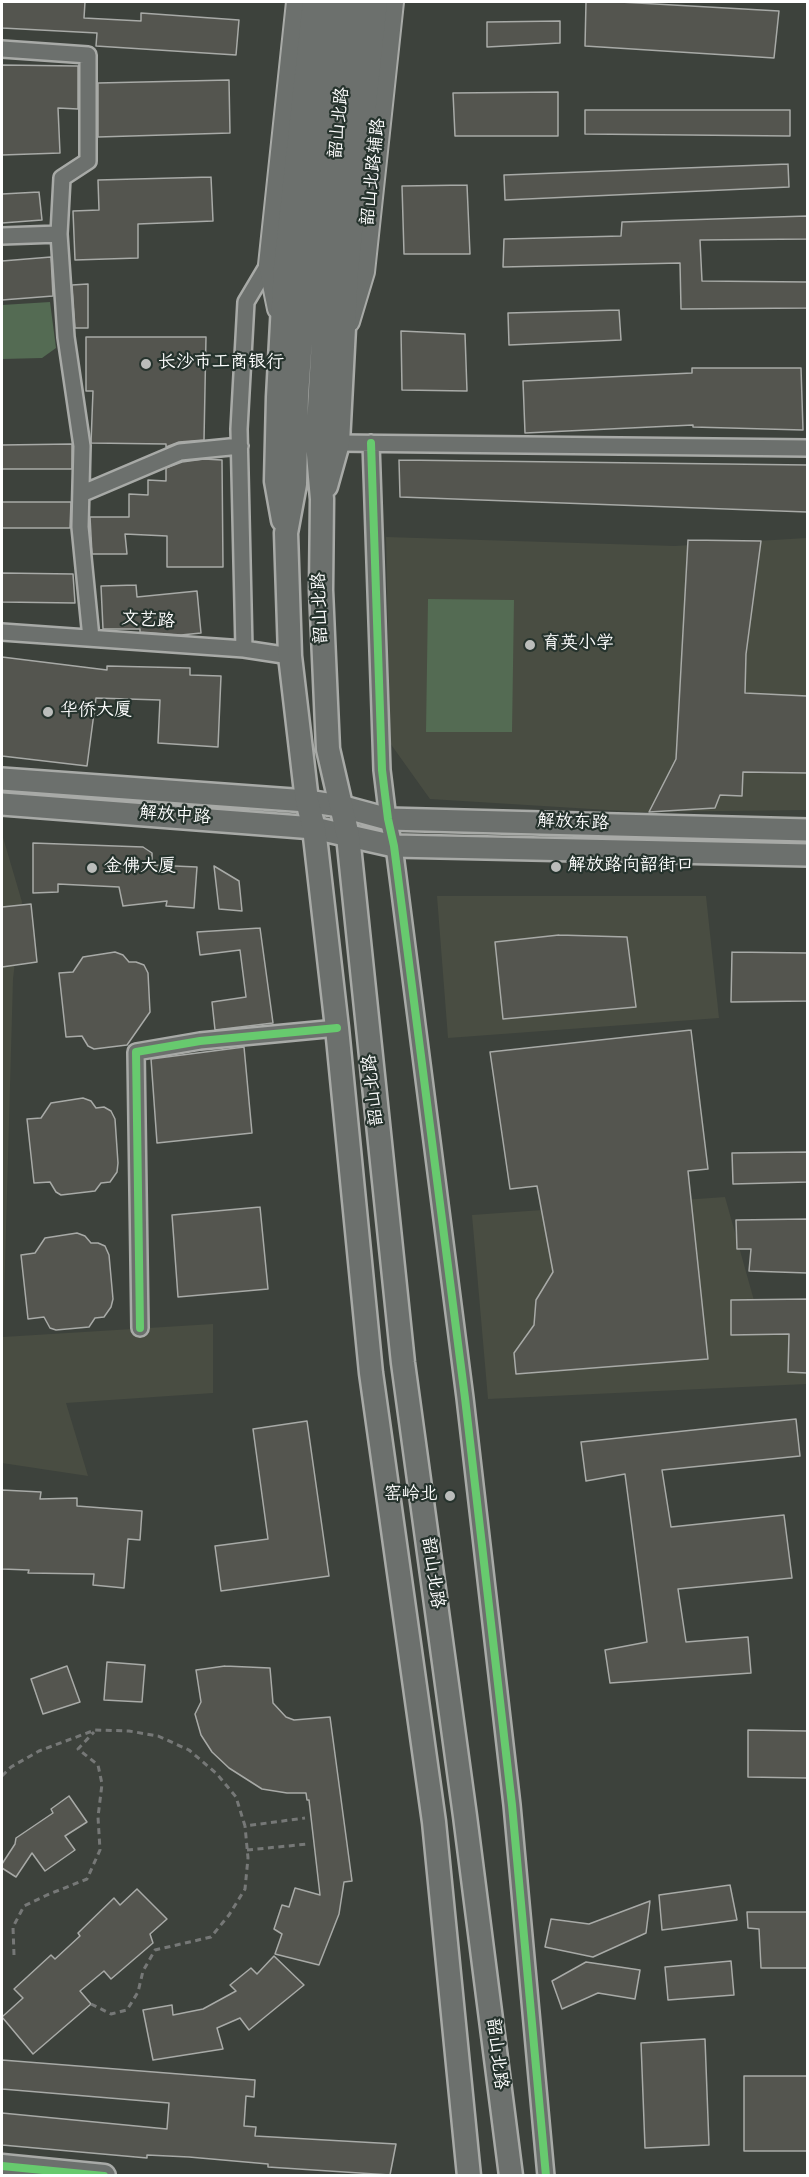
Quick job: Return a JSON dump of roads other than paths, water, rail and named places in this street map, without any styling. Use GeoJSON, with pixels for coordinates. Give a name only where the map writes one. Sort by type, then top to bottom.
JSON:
{"type":"FeatureCollection","features":[{"type":"Feature","properties":{"kind":"main road"},"geometry":{"type":"LineString","coordinates":[[286,533],[276,481],[282,333],[277,266],[314,2]]}},
{"type":"Feature","properties":{"kind":"main road","name":"韶山北路"},"geometry":{"type":"LineString","coordinates":[[335,2],[306,267],[297,396],[295,484],[286,533],[290,656],[307,801],[314,828],[337,1028],[371,1373],[434,1822],[470,2175]]}},
{"type":"Feature","properties":{"kind":"main road","name":"韶山北路"},"geometry":{"type":"LineString","coordinates":[[354,2],[327,269],[317,443],[322,499],[321,590],[328,749],[348,836],[403,1363],[511,2175]]}},
{"type":"Feature","properties":{"kind":"main road"},"geometry":{"type":"LineString","coordinates":[[322,499],[338,443],[347,270],[376,2]]}},
{"type":"Feature","properties":{"kind":"main road","name":"解放中路"},"geometry":{"type":"LineString","coordinates":[[2,779],[307,801],[340,806]]}},
{"type":"Feature","properties":{"kind":"main road","name":"解放中路"},"geometry":{"type":"LineString","coordinates":[[2,804],[314,828],[348,836]]}},
{"type":"Feature","properties":{"kind":"main road","name":"解放东路"},"geometry":{"type":"LineString","coordinates":[[340,806],[388,819],[807,830]]}},
{"type":"Feature","properties":{"kind":"main road","name":"解放东路"},"geometry":{"type":"LineString","coordinates":[[348,836],[394,846],[807,855]]}},
{"type":"Feature","properties":{"kind":"main road"},"geometry":{"type":"LineString","coordinates":[[2,2166],[104,2175]]}},
{"type":"Feature","properties":{"kind":"street"},"geometry":{"type":"LineString","coordinates":[[244,649],[239,429],[246,302],[277,266],[296,2]]}},
{"type":"Feature","properties":{"kind":"street","name":"韶山北路辅路"},"geometry":{"type":"LineString","coordinates":[[344,340],[366,272],[394,2]]}},
{"type":"Feature","properties":{"kind":"street"},"geometry":{"type":"LineString","coordinates":[[2,49],[88,55],[88,161],[62,178],[59,234],[66,336],[82,446],[80,527],[91,638]]}},
{"type":"Feature","properties":{"kind":"street"},"geometry":{"type":"LineString","coordinates":[[2,236],[59,234]]}},
{"type":"Feature","properties":{"kind":"street"},"geometry":{"type":"LineString","coordinates":[[338,443],[807,448]]}},
{"type":"Feature","properties":{"kind":"street"},"geometry":{"type":"LineString","coordinates":[[371,443],[382,770],[394,846],[465,1398],[503,1724],[546,2175]]}},
{"type":"Feature","properties":{"kind":"street"},"geometry":{"type":"LineString","coordinates":[[81,494],[180,452],[240,446]]}},
{"type":"Feature","properties":{"kind":"street","name":"文艺路"},"geometry":{"type":"LineString","coordinates":[[2,632],[244,649],[290,656]]}},
{"type":"Feature","properties":{"kind":"street"},"geometry":{"type":"LineString","coordinates":[[140,1328],[136,1052],[200,1041],[337,1028]]}},
{"type":"Feature","properties":{"kind":"place","name":"长沙市工商银行"},"geometry":{"type":"Point","coordinates":[146,364]}},
{"type":"Feature","properties":{"kind":"place","name":"育英小学"},"geometry":{"type":"Point","coordinates":[530,645]}},
{"type":"Feature","properties":{"kind":"place","name":"华侨大厦"},"geometry":{"type":"Point","coordinates":[48,712]}},
{"type":"Feature","properties":{"kind":"place","name":"解放路向韶街口"},"geometry":{"type":"Point","coordinates":[556,867]}},
{"type":"Feature","properties":{"kind":"place","name":"金佛大厦"},"geometry":{"type":"Point","coordinates":[92,868]}},
{"type":"Feature","properties":{"kind":"place","name":"窑岭北"},"geometry":{"type":"Point","coordinates":[450,1496]}}]}
